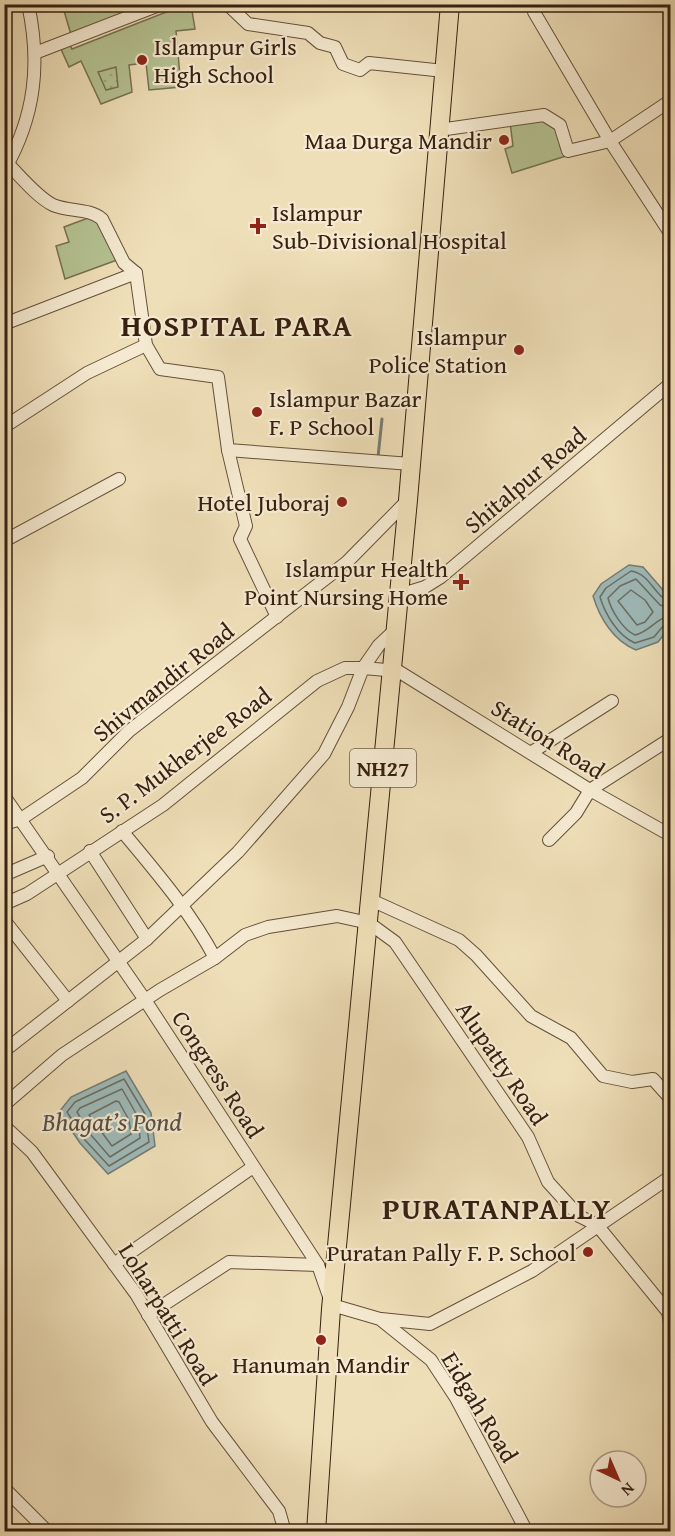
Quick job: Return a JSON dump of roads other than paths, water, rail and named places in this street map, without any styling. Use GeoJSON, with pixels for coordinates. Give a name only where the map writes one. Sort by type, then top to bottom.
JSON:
{"type":"FeatureCollection","features":[{"type":"Feature","properties":{"kind":"main road","name":"NH27"},"geometry":{"type":"LineString","coordinates":[[316,1532],[332,1305],[371,900],[399,674],[396,629],[450,4]]}},
{"type":"Feature","properties":{"kind":"street"},"geometry":{"type":"LineString","coordinates":[[28,4],[35,53],[35,81],[28,116],[6,167],[48,202],[63,208],[97,214],[102,219],[124,263],[136,273],[146,345],[160,369],[219,377],[228,450],[246,526],[240,539],[277,617]]}},
{"type":"Feature","properties":{"kind":"street"},"geometry":{"type":"LineString","coordinates":[[35,53],[162,4]]}},
{"type":"Feature","properties":{"kind":"street"},"geometry":{"type":"LineString","coordinates":[[227,4],[248,24],[308,33],[320,43],[335,48],[343,64],[360,70],[372,63],[444,71]]}},
{"type":"Feature","properties":{"kind":"street"},"geometry":{"type":"LineString","coordinates":[[534,12],[610,141],[670,233]]}},
{"type":"Feature","properties":{"kind":"street"},"geometry":{"type":"LineString","coordinates":[[439,130],[544,116],[560,126],[568,151],[610,141],[670,100]]}},
{"type":"Feature","properties":{"kind":"street"},"geometry":{"type":"LineString","coordinates":[[4,324],[136,273]]}},
{"type":"Feature","properties":{"kind":"street"},"geometry":{"type":"LineString","coordinates":[[4,427],[87,373],[146,345]]}},
{"type":"Feature","properties":{"kind":"street","name":"Shitalpur Road"},"geometry":{"type":"LineString","coordinates":[[399,595],[424,587],[441,578],[670,384]]}},
{"type":"Feature","properties":{"kind":"street"},"geometry":{"type":"LineString","coordinates":[[228,450],[411,464]]}},
{"type":"Feature","properties":{"kind":"street"},"geometry":{"type":"LineString","coordinates":[[4,542],[119,479]]}},
{"type":"Feature","properties":{"kind":"street","name":"Shivmandir Road"},"geometry":{"type":"LineString","coordinates":[[4,824],[21,819],[82,778],[129,731],[347,562],[408,500]]}},
{"type":"Feature","properties":{"kind":"street"},"geometry":{"type":"LineString","coordinates":[[4,1052],[147,939],[238,852],[324,754],[348,707],[363,668],[379,645],[396,629]]}},
{"type":"Feature","properties":{"kind":"street","name":"S. P. Mukherjee Road"},"geometry":{"type":"LineString","coordinates":[[4,904],[27,894],[57,872],[162,805],[317,681],[345,668],[363,668],[399,674]]}},
{"type":"Feature","properties":{"kind":"street","name":"Station Road"},"geometry":{"type":"LineString","coordinates":[[399,674],[670,836]]}},
{"type":"Feature","properties":{"kind":"street"},"geometry":{"type":"LineString","coordinates":[[532,752],[612,701]]}},
{"type":"Feature","properties":{"kind":"street"},"geometry":{"type":"LineString","coordinates":[[549,840],[576,813],[590,790],[670,739]]}},
{"type":"Feature","properties":{"kind":"street","name":"Congress Road"},"geometry":{"type":"LineString","coordinates":[[4,796],[48,856],[145,1000],[318,1265],[332,1305]]}},
{"type":"Feature","properties":{"kind":"street"},"geometry":{"type":"LineString","coordinates":[[122,831],[183,905],[215,958]]}},
{"type":"Feature","properties":{"kind":"street"},"geometry":{"type":"LineString","coordinates":[[90,851],[147,939]]}},
{"type":"Feature","properties":{"kind":"street"},"geometry":{"type":"LineString","coordinates":[[4,875],[48,856]]}},
{"type":"Feature","properties":{"kind":"street"},"geometry":{"type":"LineString","coordinates":[[371,900],[459,940],[476,955],[531,1016],[571,1038],[603,1076],[632,1082],[653,1079],[670,1098]]}},
{"type":"Feature","properties":{"kind":"street"},"geometry":{"type":"LineString","coordinates":[[4,1105],[62,1056],[145,1000],[215,958],[245,935],[268,927],[337,916],[369,923]]}},
{"type":"Feature","properties":{"kind":"street"},"geometry":{"type":"LineString","coordinates":[[4,920],[68,1002]]}},
{"type":"Feature","properties":{"kind":"street","name":"Alupatty Road"},"geometry":{"type":"LineString","coordinates":[[369,923],[386,933],[400,950],[528,1137],[548,1182],[579,1216],[597,1225],[668,1312],[670,1323]]}},
{"type":"Feature","properties":{"kind":"street","name":"Loharpatti Road"},"geometry":{"type":"LineString","coordinates":[[4,1126],[32,1152],[114,1264],[148,1315],[212,1422],[279,1511],[285,1532]]}},
{"type":"Feature","properties":{"kind":"street"},"geometry":{"type":"LineString","coordinates":[[114,1264],[253,1167]]}},
{"type":"Feature","properties":{"kind":"street"},"geometry":{"type":"LineString","coordinates":[[332,1305],[380,1319],[430,1324],[532,1271],[670,1177]]}},
{"type":"Feature","properties":{"kind":"street"},"geometry":{"type":"LineString","coordinates":[[148,1315],[229,1262],[318,1265]]}},
{"type":"Feature","properties":{"kind":"street","name":"Eidgah Road"},"geometry":{"type":"LineString","coordinates":[[380,1319],[431,1360],[456,1398],[527,1532]]}},
{"type":"Feature","properties":{"kind":"street"},"geometry":{"type":"LineString","coordinates":[[4,1488],[48,1532]]}},
{"type":"Feature","properties":{"kind":"water"},"geometry":{"type":"Polygon","coordinates":[[[629,565],[643,567],[670,598],[670,627],[658,642],[636,650],[621,641],[609,628],[593,596],[601,584],[629,565]]]}},
{"type":"Feature","properties":{"kind":"water","name":"Bhagat’s Pond"},"geometry":{"type":"Polygon","coordinates":[[[126,1071],[151,1113],[155,1146],[108,1174],[80,1143],[59,1112],[71,1097],[126,1071]]]}},
{"type":"Feature","properties":{"kind":"waterway"},"geometry":{"type":"LineString","coordinates":[[378,457],[382,419]]}},
{"type":"Feature","properties":{"kind":"place","name":"Islampur Girls High School"},"geometry":{"type":"Point","coordinates":[142,60]}},
{"type":"Feature","properties":{"kind":"place","name":"Maa Durga Mandir"},"geometry":{"type":"Point","coordinates":[504,140]}},
{"type":"Feature","properties":{"kind":"place","name":"Islampur Sub-Divisional Hospital"},"geometry":{"type":"Point","coordinates":[258,226]}},
{"type":"Feature","properties":{"kind":"place","name":"Islampur Police Station"},"geometry":{"type":"Point","coordinates":[519,350]}},
{"type":"Feature","properties":{"kind":"place","name":"Islampur Bazar F. P School"},"geometry":{"type":"Point","coordinates":[257,412]}},
{"type":"Feature","properties":{"kind":"place","name":"Hotel Juboraj"},"geometry":{"type":"Point","coordinates":[342,502]}},
{"type":"Feature","properties":{"kind":"place","name":"Islampur Health Point Nursing Home"},"geometry":{"type":"Point","coordinates":[461,582]}},
{"type":"Feature","properties":{"kind":"place","name":"Puratan Pally F. P. School"},"geometry":{"type":"Point","coordinates":[588,1252]}},
{"type":"Feature","properties":{"kind":"place","name":"Hanuman Mandir"},"geometry":{"type":"Point","coordinates":[321,1340]}},
{"type":"Feature","properties":{"kind":"district","name":"HOSPITAL PARA"},"geometry":{"type":"Point","coordinates":[237,325]}},
{"type":"Feature","properties":{"kind":"district","name":"PURATANPALLY"},"geometry":{"type":"Point","coordinates":[497,1208]}}]}
